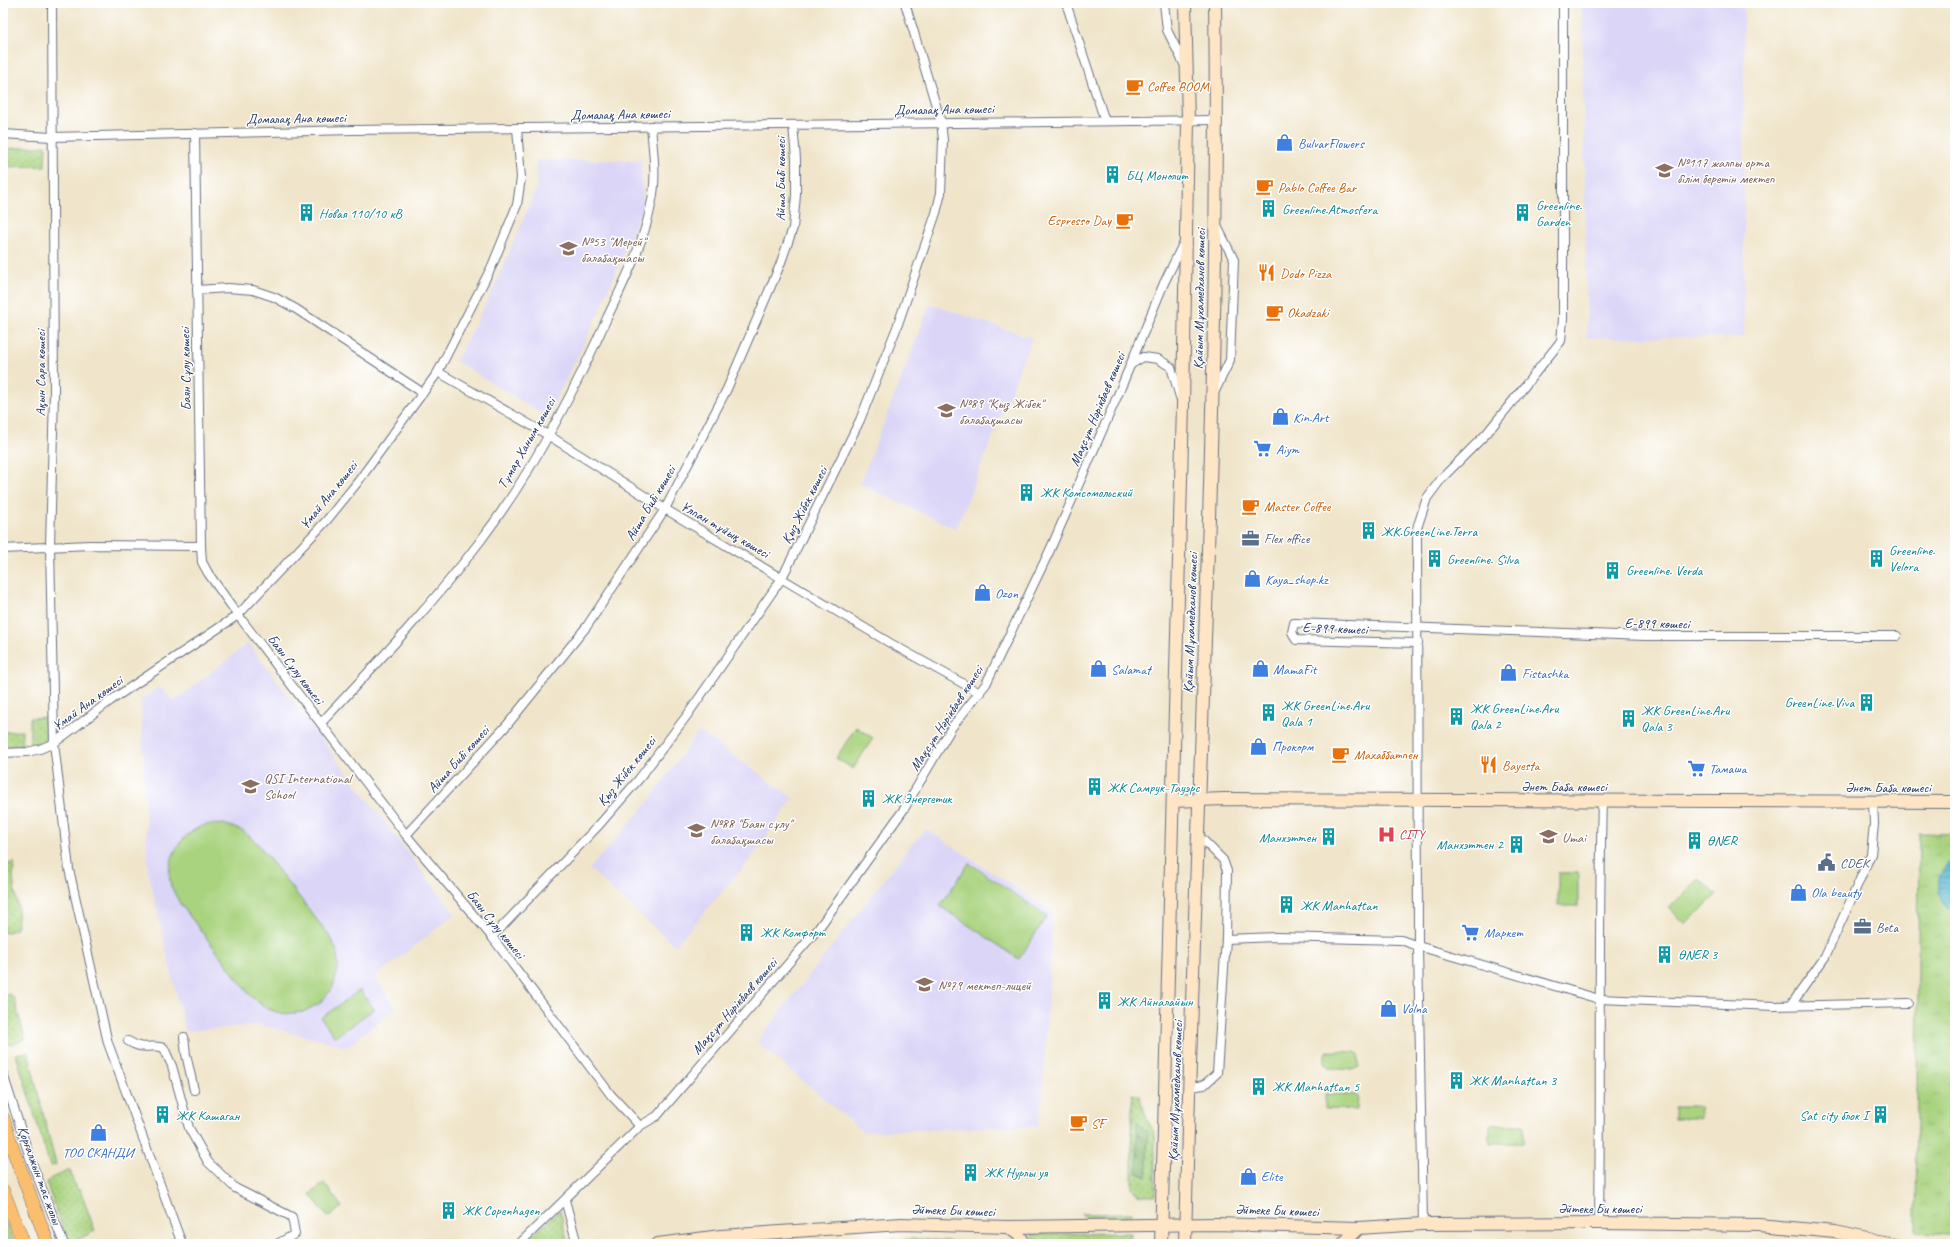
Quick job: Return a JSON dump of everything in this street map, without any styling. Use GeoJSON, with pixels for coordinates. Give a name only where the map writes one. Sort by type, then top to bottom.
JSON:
{"type":"FeatureCollection","features":[{"type":"Feature","properties":{"kind":"main road","name":"Қайым Мұхамедханов көшесі"},"geometry":{"type":"LineString","coordinates":[[1161,1244],[1183,406],[1188,120],[1185,3]]}},
{"type":"Feature","properties":{"kind":"main road","name":"Қайым Мұхамедханов көшесі"},"geometry":{"type":"LineString","coordinates":[[1185,1244],[1212,397],[1216,120],[1215,3]]}},
{"type":"Feature","properties":{"kind":"main road","name":"Әнет Баба көшесі"},"geometry":{"type":"LineString","coordinates":[[1173,801],[1224,799],[1418,801],[1955,802]]}},
{"type":"Feature","properties":{"kind":"main road","name":"Қорғалжын тас жолы"},"geometry":{"type":"LineString","coordinates":[[3,1118],[12,1147],[48,1244]]}},
{"type":"Feature","properties":{"kind":"main road"},"geometry":{"type":"LineString","coordinates":[[3,1191],[24,1244]]}},
{"type":"Feature","properties":{"kind":"main road","name":"Әйтеке Би көшесі"},"geometry":{"type":"LineString","coordinates":[[658,1244],[721,1236],[901,1224],[1008,1227],[1186,1224],[1358,1228],[1423,1224],[1599,1223],[1759,1225],[1835,1232],[1894,1244]]}},
{"type":"Feature","properties":{"kind":"main road"},"geometry":{"type":"LineString","coordinates":[[1008,1227],[1019,1235],[1025,1244]]}},
{"type":"Feature","properties":{"kind":"main road"},"geometry":{"type":"LineString","coordinates":[[1343,1244],[1358,1228]]}},
{"type":"Feature","properties":{"kind":"street","name":"Ақын Сара көшесі"},"geometry":{"type":"LineString","coordinates":[[52,3],[51,137],[54,394],[50,546],[54,742],[69,869],[108,1043],[182,1244]]}},
{"type":"Feature","properties":{"kind":"street","name":"Қыз Жібек көшесі"},"geometry":{"type":"LineString","coordinates":[[492,937],[600,825],[639,779],[688,714],[782,578],[857,427],[897,327],[936,213],[940,193],[943,140],[941,122],[905,3]]}},
{"type":"Feature","properties":{"kind":"street"},"geometry":{"type":"LineString","coordinates":[[1066,3],[1105,121]]}},
{"type":"Feature","properties":{"kind":"street"},"geometry":{"type":"LineString","coordinates":[[1164,3],[1164,16],[1168,30],[1187,69]]}},
{"type":"Feature","properties":{"kind":"street"},"geometry":{"type":"LineString","coordinates":[[1423,1224],[1418,946],[1417,528],[1427,498],[1442,478],[1487,433],[1561,341],[1563,319],[1563,3]]}},
{"type":"Feature","properties":{"kind":"street","name":"Домалақ Ана көшесі"},"geometry":{"type":"LineString","coordinates":[[3,134],[25,137],[51,137],[195,133],[651,126],[1216,120]]}},
{"type":"Feature","properties":{"kind":"street","name":"Айша Бибі көшесі"},"geometry":{"type":"LineString","coordinates":[[406,835],[507,725],[587,626],[665,509],[727,389],[780,265],[793,228],[796,195],[796,159],[793,124]]}},
{"type":"Feature","properties":{"kind":"street","name":"Тұмар Ханым көшесі"},"geometry":{"type":"LineString","coordinates":[[321,723],[433,600],[481,540],[548,436],[593,351],[632,264],[646,226],[652,199],[654,174],[651,126]]}},
{"type":"Feature","properties":{"kind":"street","name":"Ұмай Ана көшесі"},"geometry":{"type":"LineString","coordinates":[[3,753],[27,752],[40,749],[54,742],[110,701],[238,615],[327,520],[438,372],[492,266],[517,205],[521,178],[517,128]]}},
{"type":"Feature","properties":{"kind":"street","name":"Баян Сұлу көшесі"},"geometry":{"type":"LineString","coordinates":[[195,133],[200,546],[202,562],[208,573],[238,615],[406,835],[492,937],[611,1095],[640,1126]]}},
{"type":"Feature","properties":{"kind":"street","name":"Домалақ Ана көшесі"},"geometry":{"type":"LineString","coordinates":[[3,140],[25,137]]}},
{"type":"Feature","properties":{"kind":"street"},"geometry":{"type":"LineString","coordinates":[[1212,397],[1230,360],[1234,260],[1215,223]]}},
{"type":"Feature","properties":{"kind":"street","name":"Мақсұт Нәрікбаев көшесі"},"geometry":{"type":"LineString","coordinates":[[519,1244],[640,1126],[657,1116],[818,929],[904,809],[952,727],[980,693],[1022,609],[1050,550],[1164,283],[1186,239]]}},
{"type":"Feature","properties":{"kind":"street"},"geometry":{"type":"LineString","coordinates":[[197,290],[228,288],[253,290],[274,296],[423,393]]}},
{"type":"Feature","properties":{"kind":"street"},"geometry":{"type":"LineString","coordinates":[[1130,365],[1143,357],[1158,358],[1171,367],[1183,406]]}},
{"type":"Feature","properties":{"kind":"street","name":"Ұлпан тұйық көшесі"},"geometry":{"type":"LineString","coordinates":[[438,372],[548,436],[665,509],[890,644],[980,693]]}},
{"type":"Feature","properties":{"kind":"street"},"geometry":{"type":"LineString","coordinates":[[3,549],[50,546],[200,546]]}},
{"type":"Feature","properties":{"kind":"street","name":"Е-899 көшесі"},"geometry":{"type":"LineString","coordinates":[[1418,644],[1296,640],[1292,632],[1294,623],[1417,629],[1644,636],[1897,636]]}},
{"type":"Feature","properties":{"kind":"street"},"geometry":{"type":"LineString","coordinates":[[1599,1223],[1601,1088],[1599,916],[1602,801]]}},
{"type":"Feature","properties":{"kind":"street"},"geometry":{"type":"LineString","coordinates":[[1791,1005],[1825,957],[1871,854],[1874,824],[1873,802]]}},
{"type":"Feature","properties":{"kind":"street"},"geometry":{"type":"LineString","coordinates":[[1190,1087],[1204,1085],[1217,1073],[1226,939],[1227,871],[1223,860],[1198,835]]}},
{"type":"Feature","properties":{"kind":"street"},"geometry":{"type":"LineString","coordinates":[[1226,939],[1276,938],[1401,940],[1599,999],[1791,1005],[1909,1003]]}},
{"type":"Feature","properties":{"kind":"street"},"geometry":{"type":"LineString","coordinates":[[184,1036],[186,1054],[194,1090]]}},
{"type":"Feature","properties":{"kind":"street"},"geometry":{"type":"LineString","coordinates":[[128,1041],[136,1046],[145,1048],[159,1046],[164,1048],[172,1066],[189,1128],[208,1162],[235,1188],[292,1217],[295,1234],[277,1244]]}},
{"type":"Feature","properties":{"kind":"street"},"geometry":{"type":"LineString","coordinates":[[3,1074],[30,1158],[64,1244]]}},
{"type":"Feature","properties":{"kind":"street"},"geometry":{"type":"LineString","coordinates":[[565,1200],[577,1244]]}},
{"type":"Feature","properties":{"kind":"shaded area","name":"№117 жалпы орта білім беретін мектеп"},"geometry":{"type":"Polygon","coordinates":[[[1582,3],[1744,3],[1744,337],[1587,338],[1582,3]]]}},
{"type":"Feature","properties":{"kind":"shaded area","name":"№53 \"Мерей\" балабақшасы"},"geometry":{"type":"Polygon","coordinates":[[[536,160],[641,160],[643,206],[598,315],[547,417],[456,361],[492,292],[537,187],[536,160]]]}},
{"type":"Feature","properties":{"kind":"shaded area","name":"№89 \"Қыз Жібек\" балабақшасы"},"geometry":{"type":"Polygon","coordinates":[[[930,304],[1032,338],[956,529],[860,484],[930,304]]]}},
{"type":"Feature","properties":{"kind":"shaded area","name":"QSI International School"},"geometry":{"type":"Polygon","coordinates":[[[248,643],[455,914],[375,977],[396,1008],[347,1047],[260,1025],[185,1031],[148,871],[141,700],[159,687],[175,701],[248,643]]]}},
{"type":"Feature","properties":{"kind":"shaded area","name":"№88 \"Баян сұлу\" балабақшасы"},"geometry":{"type":"Polygon","coordinates":[[[699,731],[793,798],[750,860],[675,946],[589,869],[649,801],[699,731]]]}},
{"type":"Feature","properties":{"kind":"shaded area","name":"№79 мектеп-лицей"},"geometry":{"type":"Polygon","coordinates":[[[926,829],[1053,912],[1043,1087],[1038,1126],[863,1132],[757,1042],[912,844],[926,829]]]}},
{"type":"Feature","properties":{"kind":"green space"},"geometry":{"type":"Polygon","coordinates":[[[46,146],[45,166],[3,167],[3,149],[46,146]]]}},
{"type":"Feature","properties":{"kind":"green space"},"geometry":{"type":"Polygon","coordinates":[[[50,717],[50,736],[36,745],[30,744],[30,718],[50,717]]]}},
{"type":"Feature","properties":{"kind":"green space"},"geometry":{"type":"Polygon","coordinates":[[[856,727],[873,738],[853,769],[836,758],[856,727]]]}},
{"type":"Feature","properties":{"kind":"green space"},"geometry":{"type":"Polygon","coordinates":[[[22,731],[22,746],[3,746],[3,732],[22,731]]]}},
{"type":"Feature","properties":{"kind":"green space"},"geometry":{"type":"Polygon","coordinates":[[[224,824],[243,831],[257,843],[328,934],[337,951],[338,970],[332,989],[320,1003],[303,1012],[283,1014],[265,1008],[250,995],[179,902],[171,886],[169,876],[172,857],[182,840],[197,828],[206,825],[224,824]]]}},
{"type":"Feature","properties":{"kind":"green space"},"geometry":{"type":"Polygon","coordinates":[[[1919,833],[1955,834],[1955,1236],[1916,1232],[1919,833]]]}},
{"type":"Feature","properties":{"kind":"green space"},"geometry":{"type":"Polygon","coordinates":[[[15,863],[13,880],[18,905],[18,922],[15,930],[3,933],[3,864],[15,863]]]}},
{"type":"Feature","properties":{"kind":"green space"},"geometry":{"type":"Polygon","coordinates":[[[969,863],[1047,916],[1019,959],[940,906],[969,863]]]}},
{"type":"Feature","properties":{"kind":"green space"},"geometry":{"type":"Polygon","coordinates":[[[1558,873],[1578,873],[1578,906],[1558,906],[1558,873]]]}},
{"type":"Feature","properties":{"kind":"green space"},"geometry":{"type":"Polygon","coordinates":[[[1699,879],[1716,895],[1686,924],[1669,908],[1699,879]]]}},
{"type":"Feature","properties":{"kind":"green space"},"geometry":{"type":"Polygon","coordinates":[[[360,990],[374,1009],[335,1037],[321,1018],[360,990]]]}},
{"type":"Feature","properties":{"kind":"green space"},"geometry":{"type":"Polygon","coordinates":[[[9,994],[14,998],[25,1039],[13,1044],[5,1045],[3,1038],[3,996],[9,994]]]}},
{"type":"Feature","properties":{"kind":"green space"},"geometry":{"type":"Polygon","coordinates":[[[1328,1051],[1355,1052],[1359,1055],[1359,1067],[1352,1070],[1329,1068],[1325,1063],[1325,1054],[1328,1051]]]}},
{"type":"Feature","properties":{"kind":"green space"},"geometry":{"type":"Polygon","coordinates":[[[28,1052],[56,1165],[50,1166],[16,1054],[28,1052]]]}},
{"type":"Feature","properties":{"kind":"green space"},"geometry":{"type":"Polygon","coordinates":[[[1132,1094],[1139,1096],[1147,1119],[1155,1135],[1155,1196],[1139,1196],[1132,1188],[1132,1094]]]}},
{"type":"Feature","properties":{"kind":"green space"},"geometry":{"type":"Polygon","coordinates":[[[1325,1094],[1358,1095],[1357,1110],[1325,1109],[1325,1094]]]}},
{"type":"Feature","properties":{"kind":"green space"},"geometry":{"type":"Polygon","coordinates":[[[1675,1107],[1700,1107],[1700,1119],[1675,1119],[1675,1107]]]}},
{"type":"Feature","properties":{"kind":"green space"},"geometry":{"type":"Polygon","coordinates":[[[1137,1122],[1148,1133],[1147,1177],[1137,1173],[1137,1122]]]}},
{"type":"Feature","properties":{"kind":"green space"},"geometry":{"type":"Polygon","coordinates":[[[1490,1125],[1524,1125],[1524,1143],[1490,1143],[1490,1125]]]}},
{"type":"Feature","properties":{"kind":"green space"},"geometry":{"type":"Polygon","coordinates":[[[70,1170],[76,1189],[80,1190],[95,1231],[69,1244],[46,1183],[51,1178],[70,1170]]]}},
{"type":"Feature","properties":{"kind":"green space"},"geometry":{"type":"Polygon","coordinates":[[[324,1183],[342,1207],[328,1217],[310,1194],[324,1183]]]}},
{"type":"Feature","properties":{"kind":"green space"},"geometry":{"type":"Polygon","coordinates":[[[560,1210],[568,1244],[523,1244],[560,1210]]]}},
{"type":"Feature","properties":{"kind":"green space"},"geometry":{"type":"Polygon","coordinates":[[[1132,1213],[1131,1221],[1087,1221],[1082,1214],[1132,1213]]]}},
{"type":"Feature","properties":{"kind":"green space"},"geometry":{"type":"Polygon","coordinates":[[[3,1216],[15,1244],[9,1244],[3,1229],[3,1216]]]}},
{"type":"Feature","properties":{"kind":"green space"},"geometry":{"type":"Polygon","coordinates":[[[1131,1233],[1130,1244],[1037,1244],[1031,1234],[1131,1233]]]}},
{"type":"Feature","properties":{"kind":"green space"},"geometry":{"type":"Polygon","coordinates":[[[917,1239],[979,1243],[1015,1241],[1017,1244],[710,1244],[718,1242],[917,1239]]]}},
{"type":"Feature","properties":{"kind":"water"},"geometry":{"type":"Polygon","coordinates":[[[1955,861],[1955,905],[1948,908],[1941,899],[1938,887],[1939,879],[1949,862],[1955,861]]]}},
{"type":"Feature","properties":{"kind":"place","name":"Coffee BOOM"},"geometry":{"type":"Point","coordinates":[1134,86]}},
{"type":"Feature","properties":{"kind":"place","name":"BulvarFlowers"},"geometry":{"type":"Point","coordinates":[1285,143]}},
{"type":"Feature","properties":{"kind":"place","name":"№117 жалпы орта білім беретін мектеп"},"geometry":{"type":"Point","coordinates":[1664,170]}},
{"type":"Feature","properties":{"kind":"place","name":"БЦ Монолит"},"geometry":{"type":"Point","coordinates":[1113,175]}},
{"type":"Feature","properties":{"kind":"place","name":"Pablo Coffee Bar"},"geometry":{"type":"Point","coordinates":[1265,187]}},
{"type":"Feature","properties":{"kind":"place","name":"Greenline.Atmosfera"},"geometry":{"type":"Point","coordinates":[1269,209]}},
{"type":"Feature","properties":{"kind":"place","name":"Новая 110/10 кВ"},"geometry":{"type":"Point","coordinates":[306,213]}},
{"type":"Feature","properties":{"kind":"place","name":"Greenline. Garden"},"geometry":{"type":"Point","coordinates":[1523,213]}},
{"type":"Feature","properties":{"kind":"place","name":"Espresso Day"},"geometry":{"type":"Point","coordinates":[1124,220]}},
{"type":"Feature","properties":{"kind":"place","name":"№53 \"Мерей\" балабақшасы"},"geometry":{"type":"Point","coordinates":[568,249]}},
{"type":"Feature","properties":{"kind":"place","name":"Dodo Pizza"},"geometry":{"type":"Point","coordinates":[1267,273]}},
{"type":"Feature","properties":{"kind":"place","name":"Okadzaki"},"geometry":{"type":"Point","coordinates":[1274,312]}},
{"type":"Feature","properties":{"kind":"place","name":"№89 \"Қыз Жібек\" балабақшасы"},"geometry":{"type":"Point","coordinates":[946,411]}},
{"type":"Feature","properties":{"kind":"place","name":"Kin.Art"},"geometry":{"type":"Point","coordinates":[1280,417]}},
{"type":"Feature","properties":{"kind":"place","name":"Aiym"},"geometry":{"type":"Point","coordinates":[1263,449]}},
{"type":"Feature","properties":{"kind":"place","name":"ЖК Комсомольский"},"geometry":{"type":"Point","coordinates":[1027,492]}},
{"type":"Feature","properties":{"kind":"place","name":"Master Coffee"},"geometry":{"type":"Point","coordinates":[1251,506]}},
{"type":"Feature","properties":{"kind":"place","name":"ЖК.GreenLine.Terra"},"geometry":{"type":"Point","coordinates":[1368,531]}},
{"type":"Feature","properties":{"kind":"place","name":"Flex office"},"geometry":{"type":"Point","coordinates":[1251,538]}},
{"type":"Feature","properties":{"kind":"place","name":"Greenline. Velora"},"geometry":{"type":"Point","coordinates":[1876,558]}},
{"type":"Feature","properties":{"kind":"place","name":"Greenline. Silva"},"geometry":{"type":"Point","coordinates":[1434,559]}},
{"type":"Feature","properties":{"kind":"place","name":"Greenline. Verda"},"geometry":{"type":"Point","coordinates":[1613,570]}},
{"type":"Feature","properties":{"kind":"place","name":"Kaya_shop.kz"},"geometry":{"type":"Point","coordinates":[1252,579]}},
{"type":"Feature","properties":{"kind":"place","name":"Ozon"},"geometry":{"type":"Point","coordinates":[982,593]}},
{"type":"Feature","properties":{"kind":"place","name":"Salamat"},"geometry":{"type":"Point","coordinates":[1098,669]}},
{"type":"Feature","properties":{"kind":"place","name":"MamaFit"},"geometry":{"type":"Point","coordinates":[1260,669]}},
{"type":"Feature","properties":{"kind":"place","name":"Fistashka"},"geometry":{"type":"Point","coordinates":[1509,673]}},
{"type":"Feature","properties":{"kind":"place","name":"GreenLine.Viva"},"geometry":{"type":"Point","coordinates":[1867,702]}},
{"type":"Feature","properties":{"kind":"place","name":"ЖК GreenLine.Aru Qala 1"},"geometry":{"type":"Point","coordinates":[1268,713]}},
{"type":"Feature","properties":{"kind":"place","name":"ЖК GreenLine.Aru Qala 2"},"geometry":{"type":"Point","coordinates":[1457,716]}},
{"type":"Feature","properties":{"kind":"place","name":"ЖК GreenLine.Aru Qala 3"},"geometry":{"type":"Point","coordinates":[1628,718]}},
{"type":"Feature","properties":{"kind":"place","name":"Прокорм"},"geometry":{"type":"Point","coordinates":[1259,746]}},
{"type":"Feature","properties":{"kind":"place","name":"Махаббатпен"},"geometry":{"type":"Point","coordinates":[1341,754]}},
{"type":"Feature","properties":{"kind":"place","name":"Bayesta"},"geometry":{"type":"Point","coordinates":[1489,765]}},
{"type":"Feature","properties":{"kind":"place","name":"Тамаша"},"geometry":{"type":"Point","coordinates":[1696,768]}},
{"type":"Feature","properties":{"kind":"place","name":"QSI International School"},"geometry":{"type":"Point","coordinates":[251,786]}},
{"type":"Feature","properties":{"kind":"place","name":"ЖК Самрук-Тауэрс"},"geometry":{"type":"Point","coordinates":[1094,787]}},
{"type":"Feature","properties":{"kind":"place","name":"ЖК Энергетик"},"geometry":{"type":"Point","coordinates":[869,798]}},
{"type":"Feature","properties":{"kind":"place","name":"№88 \"Баян сұлу\" балабақшасы"},"geometry":{"type":"Point","coordinates":[697,831]}},
{"type":"Feature","properties":{"kind":"place","name":"CITY"},"geometry":{"type":"Point","coordinates":[1386,834]}},
{"type":"Feature","properties":{"kind":"place","name":"Манхэттен"},"geometry":{"type":"Point","coordinates":[1329,837]}},
{"type":"Feature","properties":{"kind":"place","name":"Umai"},"geometry":{"type":"Point","coordinates":[1549,837]}},
{"type":"Feature","properties":{"kind":"place","name":"ӨNER"},"geometry":{"type":"Point","coordinates":[1694,840]}},
{"type":"Feature","properties":{"kind":"place","name":"Манхэттен 2"},"geometry":{"type":"Point","coordinates":[1516,844]}},
{"type":"Feature","properties":{"kind":"place","name":"CDEK"},"geometry":{"type":"Point","coordinates":[1827,863]}},
{"type":"Feature","properties":{"kind":"place","name":"Ola beauty"},"geometry":{"type":"Point","coordinates":[1798,892]}},
{"type":"Feature","properties":{"kind":"place","name":"ЖК Manhattan"},"geometry":{"type":"Point","coordinates":[1287,905]}},
{"type":"Feature","properties":{"kind":"place","name":"Beta"},"geometry":{"type":"Point","coordinates":[1863,927]}},
{"type":"Feature","properties":{"kind":"place","name":"ЖК Комфорт"},"geometry":{"type":"Point","coordinates":[747,932]}},
{"type":"Feature","properties":{"kind":"place","name":"Маркет"},"geometry":{"type":"Point","coordinates":[1471,932]}},
{"type":"Feature","properties":{"kind":"place","name":"ӨNER 3"},"geometry":{"type":"Point","coordinates":[1665,954]}},
{"type":"Feature","properties":{"kind":"place","name":"№79 мектеп-лицей"},"geometry":{"type":"Point","coordinates":[925,985]}},
{"type":"Feature","properties":{"kind":"place","name":"ЖК Айналайын"},"geometry":{"type":"Point","coordinates":[1104,1001]}},
{"type":"Feature","properties":{"kind":"place","name":"Volna"},"geometry":{"type":"Point","coordinates":[1388,1008]}},
{"type":"Feature","properties":{"kind":"place","name":"ЖК Manhattan 3"},"geometry":{"type":"Point","coordinates":[1456,1080]}},
{"type":"Feature","properties":{"kind":"place","name":"ЖК Manhattan 5"},"geometry":{"type":"Point","coordinates":[1259,1086]}},
{"type":"Feature","properties":{"kind":"place","name":"ЖК Кашаган"},"geometry":{"type":"Point","coordinates":[163,1115]}},
{"type":"Feature","properties":{"kind":"place","name":"Sat city блок I"},"geometry":{"type":"Point","coordinates":[1881,1115]}},
{"type":"Feature","properties":{"kind":"place","name":"SF"},"geometry":{"type":"Point","coordinates":[1078,1123]}},
{"type":"Feature","properties":{"kind":"place","name":"ТОО СКАНДИ"},"geometry":{"type":"Point","coordinates":[98,1132]}},
{"type":"Feature","properties":{"kind":"place","name":"ЖК Нурлы уя"},"geometry":{"type":"Point","coordinates":[971,1172]}},
{"type":"Feature","properties":{"kind":"place","name":"Elite"},"geometry":{"type":"Point","coordinates":[1248,1176]}},
{"type":"Feature","properties":{"kind":"place","name":"ЖК Copenhagen"},"geometry":{"type":"Point","coordinates":[449,1210]}}]}
